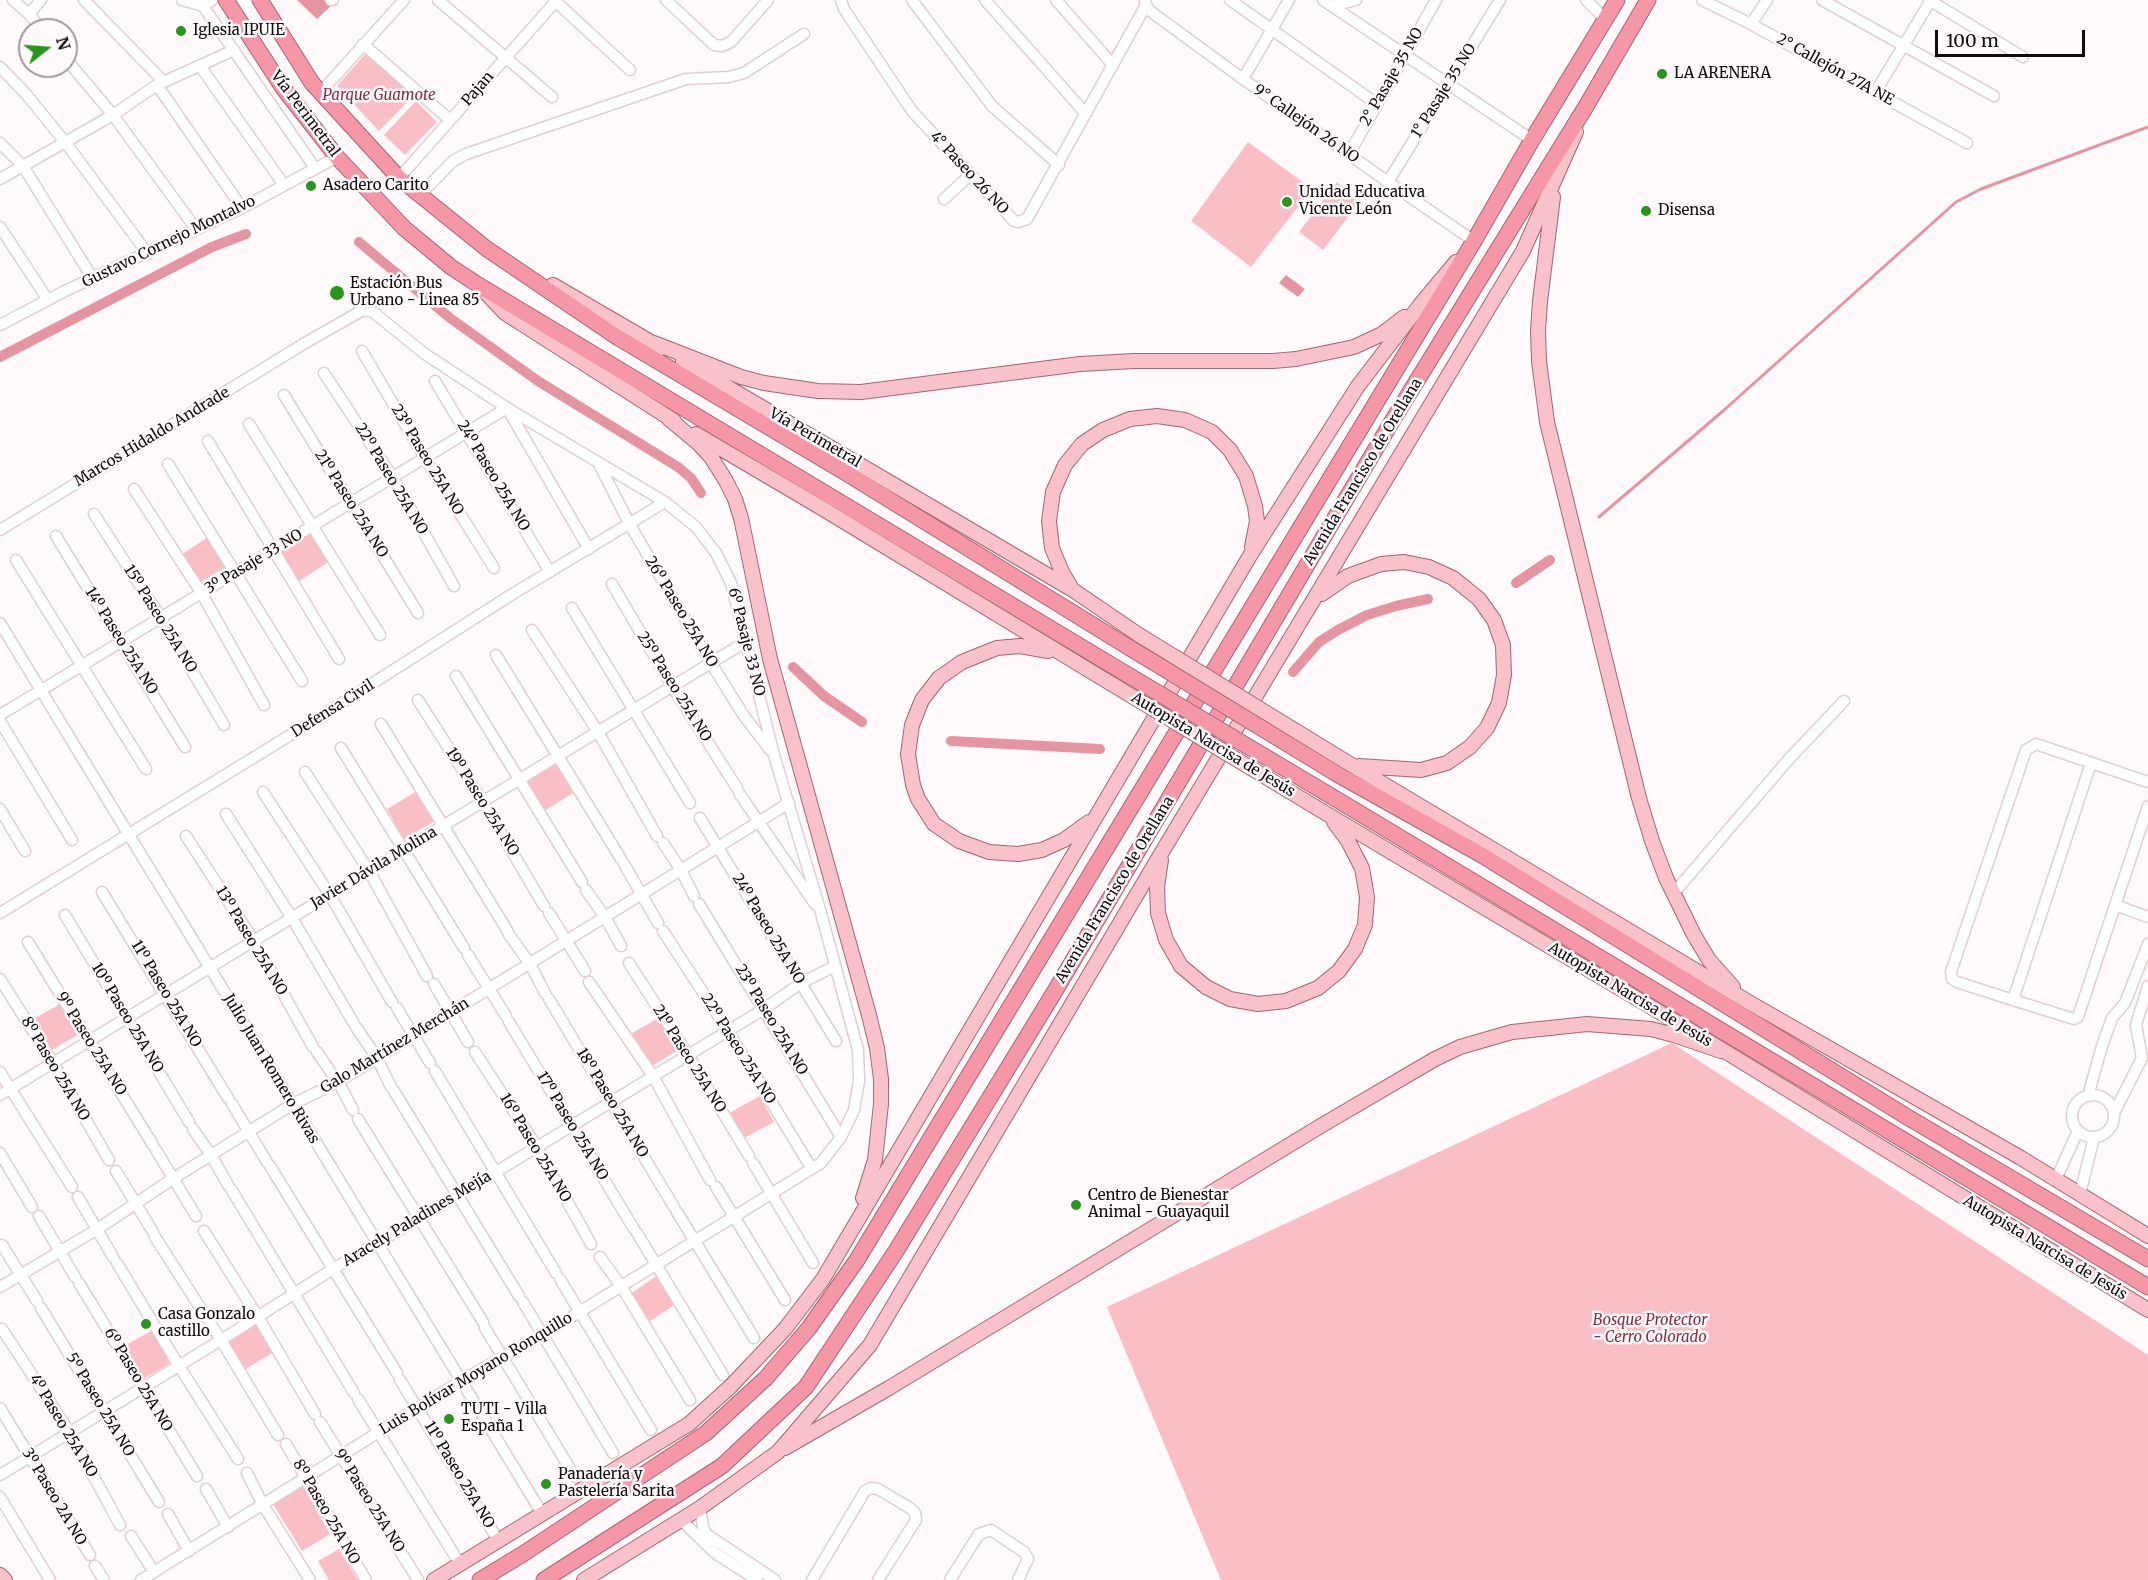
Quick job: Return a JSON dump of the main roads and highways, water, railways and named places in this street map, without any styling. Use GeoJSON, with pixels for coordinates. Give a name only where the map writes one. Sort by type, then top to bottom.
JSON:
{"type":"FeatureCollection","features":[{"type":"Feature","properties":{"kind":"highway","name":"Vía Perimetral"},"geometry":{"type":"LineString","coordinates":[[226,0],[283,88],[337,157],[404,228],[452,267],[1118,669]]}},
{"type":"Feature","properties":{"kind":"highway","name":"Vía Perimetral"},"geometry":{"type":"LineString","coordinates":[[260,0],[312,83],[399,178],[487,249],[617,337],[846,473],[1130,648],[1345,767]]}},
{"type":"Feature","properties":{"kind":"highway","name":"Avenida Francisco de Orellana"},"geometry":{"type":"LineString","coordinates":[[480,1580],[706,1433],[766,1378],[809,1328],[857,1260],[1474,241],[1617,0]]}},
{"type":"Feature","properties":{"kind":"highway","name":"Avenida Francisco de Orellana"},"geometry":{"type":"LineString","coordinates":[[544,1580],[722,1466],[806,1387],[896,1251],[1052,996],[1394,418],[1585,108],[1648,0]]}},
{"type":"Feature","properties":{"kind":"highway","name":"Autopista Narcisa de Jesús"},"geometry":{"type":"LineString","coordinates":[[1118,669],[1900,1136],[2148,1287]]}},
{"type":"Feature","properties":{"kind":"highway"},"geometry":{"type":"LineString","coordinates":[[1345,767],[1480,854],[1910,1118],[2148,1259]]}},
{"type":"Feature","properties":{"kind":"main road","name":"Avenida Francisco de Orellana"},"geometry":{"type":"LineString","coordinates":[[584,1580],[700,1508],[778,1452],[870,1345],[1162,852],[1523,251],[1556,181],[1585,108]]}},
{"type":"Feature","properties":{"kind":"main road"},"geometry":{"type":"LineString","coordinates":[[1556,181],[1540,301],[1538,341],[1547,422],[1639,798],[1652,841],[1673,894],[1709,960],[1725,980],[1752,1004]]}},
{"type":"Feature","properties":{"kind":"main road","name":"Avenida Francisco de Orellana"},"geometry":{"type":"LineString","coordinates":[[434,1580],[689,1424],[730,1387],[785,1329],[823,1279],[1251,554],[1358,386],[1419,305],[1474,241]]}},
{"type":"Feature","properties":{"kind":"main road","name":"Vía Perimetral"},"geometry":{"type":"LineString","coordinates":[[487,249],[510,257],[575,300],[654,343],[1073,591],[1345,767]]}},
{"type":"Feature","properties":{"kind":"main road","name":"Vía Perimetral"},"geometry":{"type":"LineString","coordinates":[[480,286],[505,313],[668,418],[820,507],[1110,683]]}},
{"type":"Feature","properties":{"kind":"main road"},"geometry":{"type":"LineString","coordinates":[[654,343],[741,377],[764,383],[818,391],[861,392],[1080,364],[1134,360],[1273,361],[1296,359],[1339,351],[1366,341],[1394,325],[1419,305]]}},
{"type":"Feature","properties":{"kind":"main road"},"geometry":{"type":"LineString","coordinates":[[1073,591],[1052,548],[1049,521],[1053,492],[1065,465],[1082,444],[1103,430],[1130,418],[1157,416],[1185,420],[1212,432],[1230,450],[1246,476],[1255,506],[1257,522],[1251,554]]}},
{"type":"Feature","properties":{"kind":"main road"},"geometry":{"type":"LineString","coordinates":[[668,418],[711,457],[735,499],[741,518],[770,659],[877,1048],[881,1079],[879,1133],[873,1168],[854,1226]]}},
{"type":"Feature","properties":{"kind":"main road"},"geometry":{"type":"LineString","coordinates":[[1313,601],[1337,582],[1371,567],[1392,562],[1429,567],[1458,581],[1479,599],[1494,620],[1503,645],[1504,675],[1499,703],[1487,728],[1470,747],[1447,763],[1421,770],[1345,767]]}},
{"type":"Feature","properties":{"kind":"main road"},"geometry":{"type":"LineString","coordinates":[[1059,654],[1032,647],[1009,646],[973,656],[949,670],[930,688],[916,712],[908,740],[910,770],[918,799],[934,824],[959,841],[989,852],[1002,854],[1042,850],[1064,840],[1095,817]]}},
{"type":"Feature","properties":{"kind":"main road","name":"Autopista Narcisa de Jesús"},"geometry":{"type":"LineString","coordinates":[[1110,683],[2148,1310]]}},
{"type":"Feature","properties":{"kind":"main road"},"geometry":{"type":"LineString","coordinates":[[1345,767],[2056,1179],[2148,1236]]}},
{"type":"Feature","properties":{"kind":"main road"},"geometry":{"type":"LineString","coordinates":[[1162,852],[1157,887],[1158,913],[1166,940],[1181,966],[1206,987],[1230,999],[1258,1004],[1286,1001],[1318,988],[1339,971],[1355,949],[1365,924],[1367,897],[1362,868],[1348,841],[1322,812]]}},
{"type":"Feature","properties":{"kind":"main road"},"geometry":{"type":"LineString","coordinates":[[778,1452],[859,1407],[1324,1124],[1435,1059],[1460,1047],[1512,1032],[1587,1024],[1652,1029],[1721,1051]]}},
{"type":"Feature","properties":{"kind":"main road"},"geometry":{"type":"LineString","coordinates":[[0,1575],[5,1580]]}},
{"type":"Feature","properties":{"kind":"waterway"},"geometry":{"type":"LineString","coordinates":[[1599,517],[1723,411],[1956,202],[1981,189],[2148,127]]}},
{"type":"Feature","properties":{"kind":"waterway"},"geometry":{"type":"LineString","coordinates":[[0,357],[212,247],[246,234]]}},
{"type":"Feature","properties":{"kind":"waterway"},"geometry":{"type":"LineString","coordinates":[[359,242],[450,318],[538,381],[678,467],[691,478],[701,493]]}},
{"type":"Feature","properties":{"kind":"waterway"},"geometry":{"type":"LineString","coordinates":[[1516,583],[1550,560]]}},
{"type":"Feature","properties":{"kind":"waterway"},"geometry":{"type":"LineString","coordinates":[[1293,672],[1319,642],[1338,630],[1367,615],[1428,599]]}},
{"type":"Feature","properties":{"kind":"waterway"},"geometry":{"type":"LineString","coordinates":[[793,667],[824,696],[862,722]]}},
{"type":"Feature","properties":{"kind":"waterway"},"geometry":{"type":"LineString","coordinates":[[951,741],[1100,749]]}},
{"type":"Feature","properties":{"kind":"place","name":"Iglesia IPUIE"},"geometry":{"type":"Point","coordinates":[181,31]}},
{"type":"Feature","properties":{"kind":"place","name":"LA ARENERA"},"geometry":{"type":"Point","coordinates":[1662,74]}},
{"type":"Feature","properties":{"kind":"place","name":"Asadero Carito"},"geometry":{"type":"Point","coordinates":[311,186]}},
{"type":"Feature","properties":{"kind":"place","name":"Unidad Educativa Vicente León"},"geometry":{"type":"Point","coordinates":[1287,202]}},
{"type":"Feature","properties":{"kind":"place","name":"Disensa"},"geometry":{"type":"Point","coordinates":[1646,211]}},
{"type":"Feature","properties":{"kind":"place","name":"Estación Bus Urbano - Linea 85"},"geometry":{"type":"Point","coordinates":[337,293]}},
{"type":"Feature","properties":{"kind":"place","name":"Centro de Bienestar Animal - Guayaquil"},"geometry":{"type":"Point","coordinates":[1076,1205]}},
{"type":"Feature","properties":{"kind":"place","name":"Casa Gonzalo castillo"},"geometry":{"type":"Point","coordinates":[146,1324]}},
{"type":"Feature","properties":{"kind":"place","name":"TUTI - Villa España 1"},"geometry":{"type":"Point","coordinates":[449,1419]}},
{"type":"Feature","properties":{"kind":"place","name":"Panadería y Pastelería Sarita"},"geometry":{"type":"Point","coordinates":[546,1484]}},
{"type":"Feature","properties":{"kind":"park label","name":"Parque Guamote"},"geometry":{"type":"Point","coordinates":[379,96]}},
{"type":"Feature","properties":{"kind":"park label","name":"Bosque Protector - Cerro Colorado"},"geometry":{"type":"Point","coordinates":[1650,1330]}}]}
